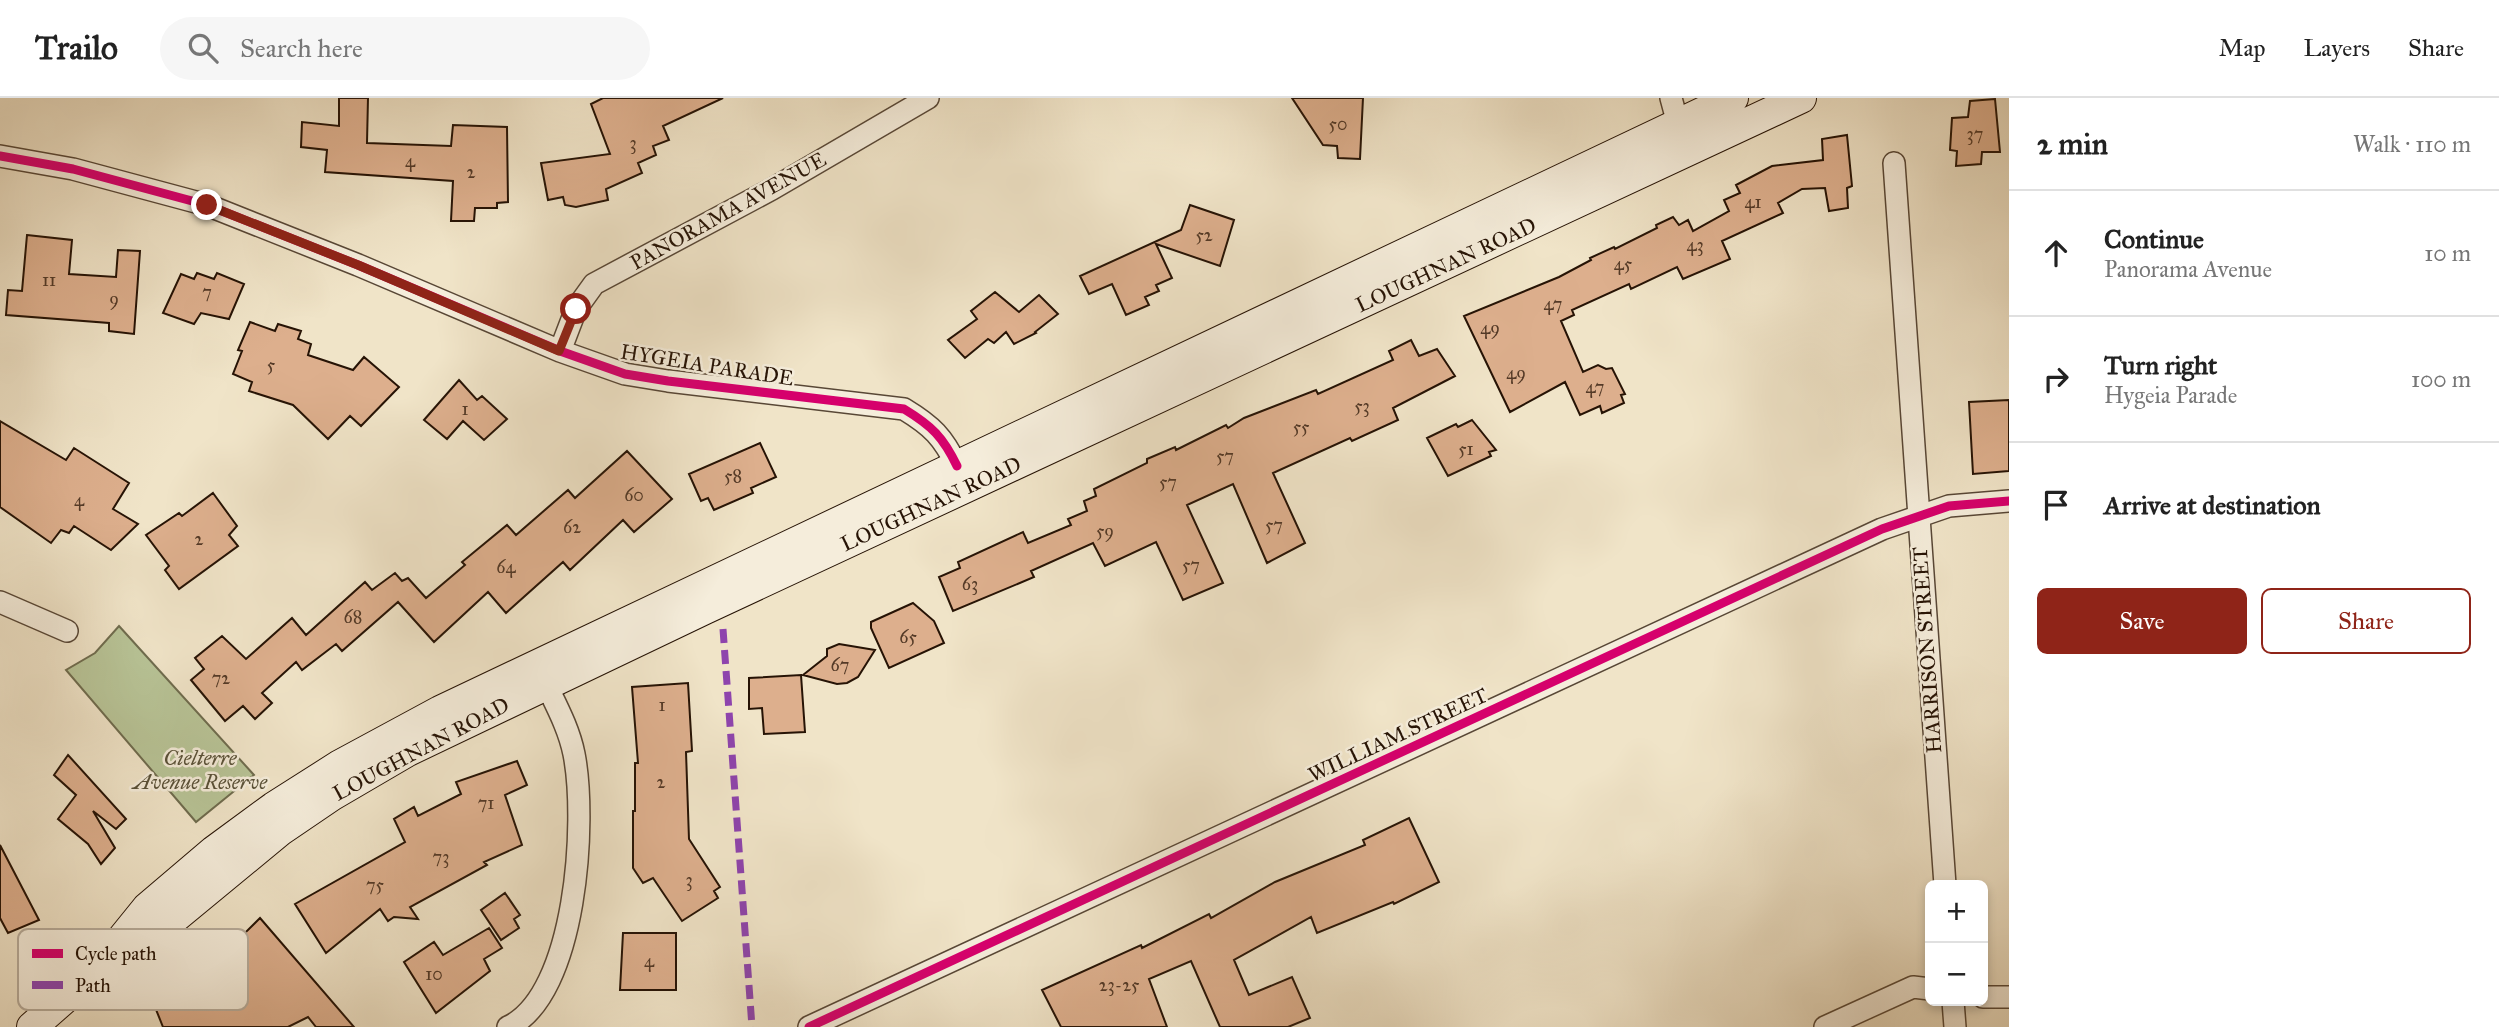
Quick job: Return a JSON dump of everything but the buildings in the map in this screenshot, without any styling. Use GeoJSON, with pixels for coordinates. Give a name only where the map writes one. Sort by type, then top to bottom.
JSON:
{"type":"FeatureCollection","features":[{"type":"Feature","properties":{"kind":"main road","name":"LOUGHNAN ROAD"},"geometry":{"type":"LineString","coordinates":[[130,929],[147,908],[214,851],[275,807],[340,765],[440,711],[957,466],[1674,111],[1733,98]]}},
{"type":"Feature","properties":{"kind":"main road","name":"LOUGHNAN ROAD"},"geometry":{"type":"LineString","coordinates":[[162,929],[281,830],[331,796],[408,751],[1801,98]]}},
{"type":"Feature","properties":{"kind":"main road","name":"LOUGHNAN ROAD"},"geometry":{"type":"LineString","coordinates":[[32,1027],[51,1010]]}},
{"type":"Feature","properties":{"kind":"street","name":"PANORAMA AVENUE"},"geometry":{"type":"LineString","coordinates":[[559,351],[576,309],[594,284],[772,189],[928,98]]}},
{"type":"Feature","properties":{"kind":"street","name":"HYGEIA PARADE"},"geometry":{"type":"LineString","coordinates":[[0,156],[73,169],[207,205],[358,265],[559,351],[625,374],[904,409],[938,433],[957,466]]}},
{"type":"Feature","properties":{"kind":"street","name":"HARRISON STREET"},"geometry":{"type":"LineString","coordinates":[[1894,163],[1945,880]]}},
{"type":"Feature","properties":{"kind":"street","name":"WILLIAM STREET"},"geometry":{"type":"LineString","coordinates":[[809,1027],[1882,529],[1949,506],[2009,501]]}},
{"type":"Feature","properties":{"kind":"street"},"geometry":{"type":"LineString","coordinates":[[0,602],[68,631]]}},
{"type":"Feature","properties":{"kind":"street"},"geometry":{"type":"LineString","coordinates":[[508,1027],[516,1023],[539,1000],[555,965],[567,929],[576,867],[579,800],[573,754],[564,722],[546,684]]}},
{"type":"Feature","properties":{"kind":"street"},"geometry":{"type":"LineString","coordinates":[[1825,1027],[1913,987],[1925,988]]}},
{"type":"Feature","properties":{"kind":"street"},"geometry":{"type":"LineString","coordinates":[[1988,997],[2009,997]]}},
{"type":"Feature","properties":{"kind":"street"},"geometry":{"type":"LineString","coordinates":[[1953,1006],[1955,1027]]}},
{"type":"Feature","properties":{"kind":"green space","name":"Cielterre Avenue Reserve"},"geometry":{"type":"Polygon","coordinates":[[[119,626],[254,775],[196,822],[66,670],[95,653],[119,626]]]}},
{"type":"Feature","properties":{"kind":"marked path"},"geometry":{"type":"LineString","coordinates":[[723,629],[752,1027]]}},
{"type":"Feature","properties":{"kind":"cycle path"},"geometry":{"type":"LineString","coordinates":[[0,156],[73,169],[207,205],[358,265],[560,351],[625,374],[904,409],[936,433],[957,466]]}},
{"type":"Feature","properties":{"kind":"cycle path"},"geometry":{"type":"LineString","coordinates":[[809,1027],[1882,529],[1949,506],[2009,501]]}},
{"type":"Feature","properties":{"kind":"route"},"geometry":{"type":"LineString","coordinates":[[207,205],[358,265],[559,351],[576,309]]}}]}
